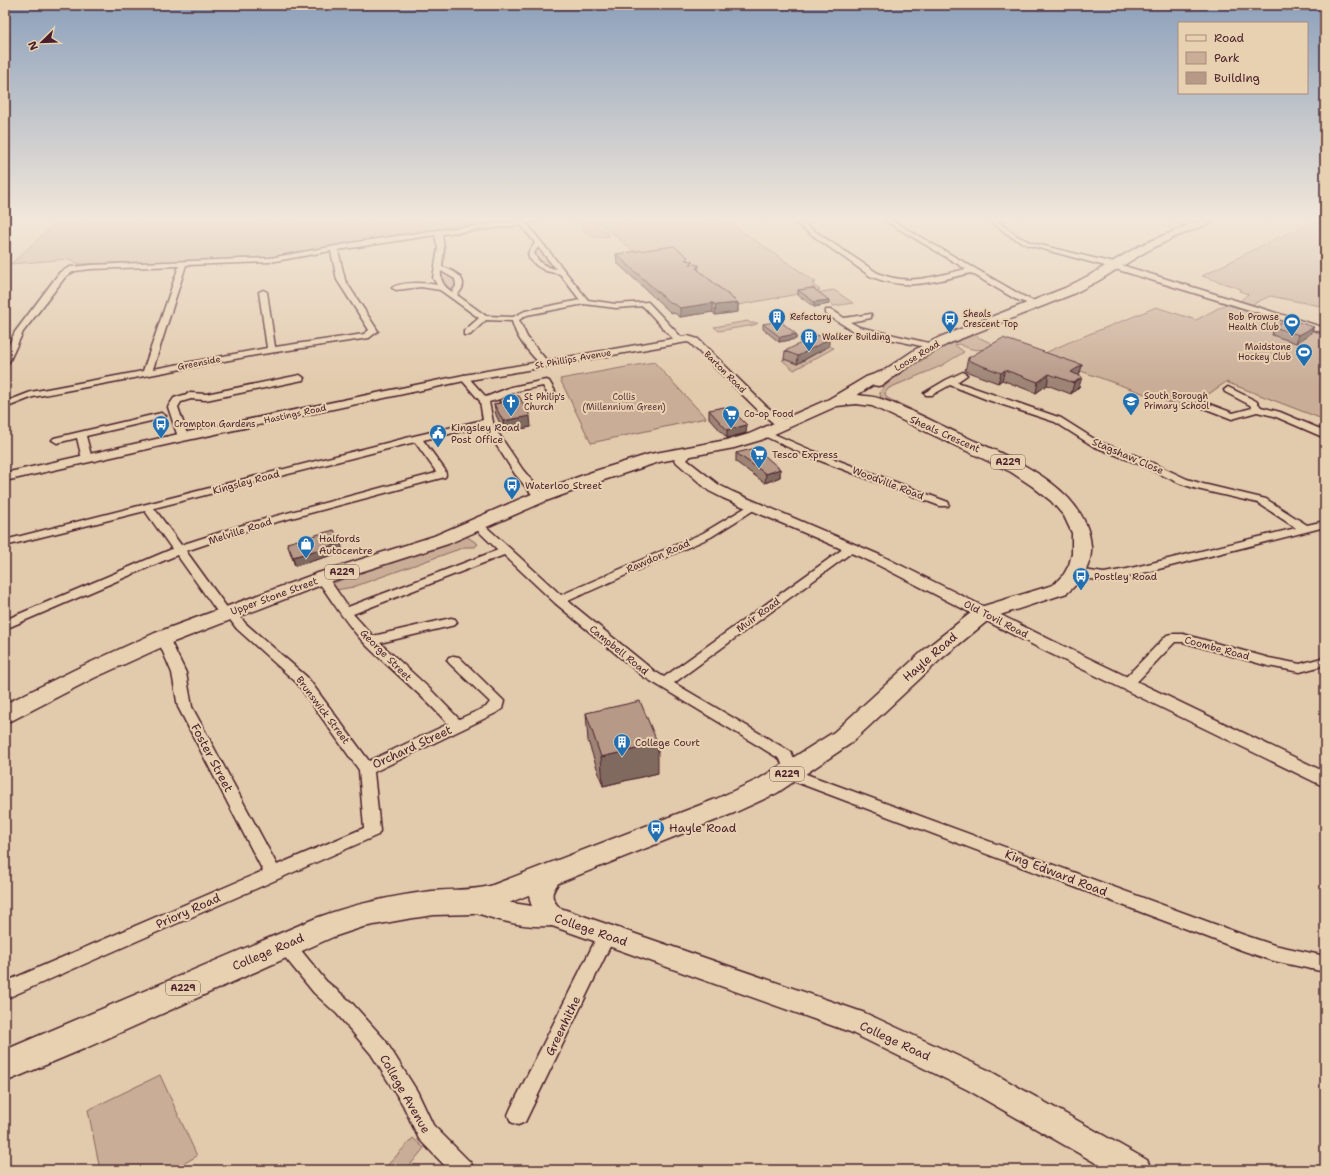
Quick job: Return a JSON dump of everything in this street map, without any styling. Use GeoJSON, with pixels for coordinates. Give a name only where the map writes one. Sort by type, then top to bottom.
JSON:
{"type":"FeatureCollection","features":[{"type":"Feature","properties":{"kind":"highway","name":"Loose Road"},"geometry":{"type":"LineString","coordinates":[[688,452],[734,443],[765,433],[834,402],[871,380],[887,374],[930,346],[1068,291],[1098,275]]}},
{"type":"Feature","properties":{"kind":"highway","name":"Loose Road"},"geometry":{"type":"LineString","coordinates":[[876,402],[871,391],[887,374]]}},
{"type":"Feature","properties":{"kind":"highway","name":"Sheals Crescent"},"geometry":{"type":"LineString","coordinates":[[834,402],[856,399],[876,402],[1010,463],[1046,487],[1073,516],[1079,529],[1084,545],[1076,573]]}},
{"type":"Feature","properties":{"kind":"highway","name":"Upper Stone Street"},"geometry":{"type":"LineString","coordinates":[[6,713],[86,673],[163,638],[228,613],[322,578],[441,540],[540,497],[650,460],[688,452]]}},
{"type":"Feature","properties":{"kind":"highway","name":"A229"},"geometry":{"type":"LineString","coordinates":[[984,613],[1060,589],[1068,584],[1076,573]]}},
{"type":"Feature","properties":{"kind":"highway","name":"Hayle Road"},"geometry":{"type":"LineString","coordinates":[[473,902],[509,891],[725,806],[768,786],[842,738],[933,654],[984,613]]}},
{"type":"Feature","properties":{"kind":"highway","name":"College Road"},"geometry":{"type":"LineString","coordinates":[[5,1066],[75,1038],[326,927],[363,915],[434,903],[473,902]]}},
{"type":"Feature","properties":{"kind":"main road"},"geometry":{"type":"LineString","coordinates":[[552,874],[541,890],[542,902],[546,910],[552,916]]}},
{"type":"Feature","properties":{"kind":"main road","name":"College Road"},"geometry":{"type":"LineString","coordinates":[[473,902],[496,909],[537,918],[552,916],[606,936],[714,971],[755,988],[856,1022],[978,1080],[1137,1170]]}},
{"type":"Feature","properties":{"kind":"street"},"geometry":{"type":"LineString","coordinates":[[5,362],[15,339],[26,321],[62,275]]}},
{"type":"Feature","properties":{"kind":"street"},"geometry":{"type":"LineString","coordinates":[[147,373],[179,275]]}},
{"type":"Feature","properties":{"kind":"street","name":"Greenside"},"geometry":{"type":"LineString","coordinates":[[5,405],[31,395],[271,349],[366,336],[374,331],[341,280],[340,275]]}},
{"type":"Feature","properties":{"kind":"street"},"geometry":{"type":"LineString","coordinates":[[437,275],[437,278],[442,288],[484,318],[515,319],[525,313],[584,302],[616,306],[645,304],[679,340]]}},
{"type":"Feature","properties":{"kind":"street"},"geometry":{"type":"LineString","coordinates":[[452,296],[461,287],[459,279],[455,275]]}},
{"type":"Feature","properties":{"kind":"street"},"geometry":{"type":"LineString","coordinates":[[565,275],[583,298],[584,302]]}},
{"type":"Feature","properties":{"kind":"street"},"geometry":{"type":"LineString","coordinates":[[875,275],[888,280],[904,283],[919,282],[951,275]]}},
{"type":"Feature","properties":{"kind":"street"},"geometry":{"type":"LineString","coordinates":[[981,275],[1018,297],[1035,304]]}},
{"type":"Feature","properties":{"kind":"street"},"geometry":{"type":"LineString","coordinates":[[1144,275],[1325,331]]}},
{"type":"Feature","properties":{"kind":"street"},"geometry":{"type":"LineString","coordinates":[[421,285],[437,278]]}},
{"type":"Feature","properties":{"kind":"street"},"geometry":{"type":"LineString","coordinates":[[396,288],[421,285],[442,288]]}},
{"type":"Feature","properties":{"kind":"street"},"geometry":{"type":"LineString","coordinates":[[263,292],[271,349]]}},
{"type":"Feature","properties":{"kind":"street"},"geometry":{"type":"LineString","coordinates":[[829,312],[856,329],[930,346]]}},
{"type":"Feature","properties":{"kind":"street"},"geometry":{"type":"LineString","coordinates":[[842,321],[868,316]]}},
{"type":"Feature","properties":{"kind":"street"},"geometry":{"type":"LineString","coordinates":[[467,333],[484,318]]}},
{"type":"Feature","properties":{"kind":"street"},"geometry":{"type":"LineString","coordinates":[[515,319],[518,329],[545,364]]}},
{"type":"Feature","properties":{"kind":"street","name":"Barton Road"},"geometry":{"type":"LineString","coordinates":[[679,340],[688,338],[694,341],[752,398],[783,425]]}},
{"type":"Feature","properties":{"kind":"street","name":"St Phillips Avenue"},"geometry":{"type":"LineString","coordinates":[[466,377],[679,340]]}},
{"type":"Feature","properties":{"kind":"street"},"geometry":{"type":"LineString","coordinates":[[929,393],[963,375]]}},
{"type":"Feature","properties":{"kind":"street"},"geometry":{"type":"LineString","coordinates":[[466,377],[484,400],[487,422],[512,462],[540,497]]}},
{"type":"Feature","properties":{"kind":"street","name":"Hastings Road"},"geometry":{"type":"LineString","coordinates":[[5,477],[183,437],[466,377]]}},
{"type":"Feature","properties":{"kind":"street"},"geometry":{"type":"LineString","coordinates":[[183,437],[173,406],[177,400],[190,396],[206,397],[300,378]]}},
{"type":"Feature","properties":{"kind":"street","name":"Stagshaw Close"},"geometry":{"type":"LineString","coordinates":[[949,382],[991,398],[1058,420],[1096,444],[1138,460],[1183,481],[1201,487],[1262,501],[1306,529]]}},
{"type":"Feature","properties":{"kind":"street"},"geometry":{"type":"LineString","coordinates":[[484,400],[497,397],[514,389],[546,383],[550,391]]}},
{"type":"Feature","properties":{"kind":"street"},"geometry":{"type":"LineString","coordinates":[[1228,390],[1252,402],[1258,409]]}},
{"type":"Feature","properties":{"kind":"street","name":"Greenside"},"geometry":{"type":"LineString","coordinates":[[6,394],[31,395]]}},
{"type":"Feature","properties":{"kind":"street"},"geometry":{"type":"LineString","coordinates":[[1204,405],[1232,416],[1258,409],[1277,414],[1325,435]]}},
{"type":"Feature","properties":{"kind":"street"},"geometry":{"type":"LineString","coordinates":[[768,412],[802,417]]}},
{"type":"Feature","properties":{"kind":"street"},"geometry":{"type":"LineString","coordinates":[[57,440],[161,416]]}},
{"type":"Feature","properties":{"kind":"street","name":"Kingsley Road"},"geometry":{"type":"LineString","coordinates":[[5,543],[417,438],[487,422]]}},
{"type":"Feature","properties":{"kind":"street","name":"Woodville Road"},"geometry":{"type":"LineString","coordinates":[[765,433],[809,452],[944,504]]}},
{"type":"Feature","properties":{"kind":"street"},"geometry":{"type":"LineString","coordinates":[[81,434],[87,459]]}},
{"type":"Feature","properties":{"kind":"street","name":"Melville Road"},"geometry":{"type":"LineString","coordinates":[[5,626],[179,550],[250,526],[441,475],[440,470],[417,438]]}},
{"type":"Feature","properties":{"kind":"street","name":"Old Tovil Road"},"geometry":{"type":"LineString","coordinates":[[688,452],[680,460],[714,488],[851,548],[1325,780]]}},
{"type":"Feature","properties":{"kind":"street","name":"Rawdon Road"},"geometry":{"type":"LineString","coordinates":[[558,600],[707,535],[753,506]]}},
{"type":"Feature","properties":{"kind":"street","name":"Brunswick Street"},"geometry":{"type":"LineString","coordinates":[[148,507],[228,613],[302,680],[366,769]]}},
{"type":"Feature","properties":{"kind":"street","name":"Campbell Road"},"geometry":{"type":"LineString","coordinates":[[477,524],[558,600],[649,674],[786,756],[792,771]]}},
{"type":"Feature","properties":{"kind":"street"},"geometry":{"type":"LineString","coordinates":[[1076,573],[1104,577],[1127,574],[1325,524]]}},
{"type":"Feature","properties":{"kind":"street","name":"Muir Road"},"geometry":{"type":"LineString","coordinates":[[665,683],[851,548]]}},
{"type":"Feature","properties":{"kind":"street"},"geometry":{"type":"LineString","coordinates":[[346,612],[505,551]]}},
{"type":"Feature","properties":{"kind":"street","name":"George Street"},"geometry":{"type":"LineString","coordinates":[[322,578],[338,602],[370,641],[445,711],[457,726]]}},
{"type":"Feature","properties":{"kind":"street"},"geometry":{"type":"LineString","coordinates":[[370,641],[451,622]]}},
{"type":"Feature","properties":{"kind":"street","name":"Foster Street"},"geometry":{"type":"LineString","coordinates":[[163,638],[179,673],[185,707],[273,874]]}},
{"type":"Feature","properties":{"kind":"street","name":"Coombe Road"},"geometry":{"type":"LineString","coordinates":[[1127,684],[1172,638],[1183,638],[1268,662],[1300,668],[1325,661]]}},
{"type":"Feature","properties":{"kind":"street","name":"Orchard Street"},"geometry":{"type":"LineString","coordinates":[[366,769],[491,710],[498,704],[454,660]]}},
{"type":"Feature","properties":{"kind":"street","name":"Priory Road"},"geometry":{"type":"LineString","coordinates":[[5,991],[372,831],[366,769]]}},
{"type":"Feature","properties":{"kind":"street","name":"King Edward Road"},"geometry":{"type":"LineString","coordinates":[[792,771],[801,778],[1244,943],[1274,953],[1325,964]]}},
{"type":"Feature","properties":{"kind":"street","name":"Greenhithe"},"geometry":{"type":"LineString","coordinates":[[518,1116],[606,936]]}},
{"type":"Feature","properties":{"kind":"street","name":"College Avenue"},"geometry":{"type":"LineString","coordinates":[[285,944],[320,987],[344,1008],[378,1047],[410,1098],[426,1132],[464,1170]]}},
{"type":"Feature","properties":{"kind":"green space"},"geometry":{"type":"Polygon","coordinates":[[[441,275],[448,275],[454,280],[456,288],[454,292],[446,287],[441,275]]]}},
{"type":"Feature","properties":{"kind":"green space"},"geometry":{"type":"Polygon","coordinates":[[[679,275],[805,275],[816,282],[812,284],[820,290],[738,305],[679,275]]]}},
{"type":"Feature","properties":{"kind":"green space"},"geometry":{"type":"Polygon","coordinates":[[[1325,275],[1325,303],[1320,306],[1270,296],[1251,305],[1240,301],[1248,294],[1239,291],[1241,289],[1202,276],[1325,275]]]}},
{"type":"Feature","properties":{"kind":"green space"},"geometry":{"type":"Polygon","coordinates":[[[834,290],[853,303],[834,306],[815,293],[834,290]]]}},
{"type":"Feature","properties":{"kind":"green space"},"geometry":{"type":"Polygon","coordinates":[[[1226,304],[1325,335],[1325,420],[1226,382],[1187,409],[1039,356],[1156,307],[1196,320],[1226,304]]]}},
{"type":"Feature","properties":{"kind":"green space"},"geometry":{"type":"Polygon","coordinates":[[[748,321],[750,323],[758,323],[719,331],[714,327],[748,321]]]}},
{"type":"Feature","properties":{"kind":"green space"},"geometry":{"type":"Polygon","coordinates":[[[974,335],[995,345],[977,350],[959,344],[955,345],[964,352],[941,366],[889,388],[885,393],[887,398],[911,409],[906,411],[894,407],[883,400],[880,393],[883,388],[900,374],[945,347],[974,335]]]}},
{"type":"Feature","properties":{"kind":"green space"},"geometry":{"type":"Polygon","coordinates":[[[829,346],[834,348],[794,370],[782,360],[784,359],[797,364],[829,346]]]}},
{"type":"Feature","properties":{"kind":"green space","name":"Collis (Millennium Green)"},"geometry":{"type":"Polygon","coordinates":[[[654,362],[706,418],[591,443],[560,379],[654,362]]]}},
{"type":"Feature","properties":{"kind":"green space"},"geometry":{"type":"Polygon","coordinates":[[[466,536],[478,544],[475,547],[465,547],[353,587],[336,590],[331,584],[369,569],[411,556],[466,536]]]}},
{"type":"Feature","properties":{"kind":"green space"},"geometry":{"type":"Polygon","coordinates":[[[160,1075],[197,1156],[172,1170],[100,1170],[88,1110],[160,1075]]]}},
{"type":"Feature","properties":{"kind":"green space"},"geometry":{"type":"Polygon","coordinates":[[[413,1138],[424,1148],[406,1170],[383,1170],[413,1138]]]}},
{"type":"Feature","properties":{"kind":"building"},"geometry":{"type":"Polygon","coordinates":[[[639,275],[704,275],[738,303],[716,305],[713,303],[680,308],[670,303],[639,275]]]}},
{"type":"Feature","properties":{"kind":"building"},"geometry":{"type":"Polygon","coordinates":[[[813,288],[829,300],[814,302],[798,290],[813,288]]]}},
{"type":"Feature","properties":{"kind":"building"},"geometry":{"type":"Polygon","coordinates":[[[1289,319],[1314,327],[1299,335],[1274,327],[1289,319]]]}},
{"type":"Feature","properties":{"kind":"building"},"geometry":{"type":"Polygon","coordinates":[[[780,321],[796,334],[780,337],[763,324],[780,321]]]}},
{"type":"Feature","properties":{"kind":"building"},"geometry":{"type":"Polygon","coordinates":[[[817,335],[829,339],[798,356],[785,351],[817,335]]]}},
{"type":"Feature","properties":{"kind":"building"},"geometry":{"type":"Polygon","coordinates":[[[1003,338],[1082,365],[1071,372],[1082,377],[1074,383],[1049,374],[1038,382],[1005,370],[1001,373],[967,360],[1003,338]]]}},
{"type":"Feature","properties":{"kind":"building"},"geometry":{"type":"Polygon","coordinates":[[[508,396],[519,396],[530,416],[503,421],[494,404],[501,403],[499,400],[508,396]]]}},
{"type":"Feature","properties":{"kind":"building"},"geometry":{"type":"Polygon","coordinates":[[[724,407],[733,417],[738,416],[747,425],[727,430],[709,410],[724,407]]]}},
{"type":"Feature","properties":{"kind":"building"},"geometry":{"type":"Polygon","coordinates":[[[756,448],[780,469],[766,474],[736,453],[756,448]]]}},
{"type":"Feature","properties":{"kind":"building"},"geometry":{"type":"Polygon","coordinates":[[[334,530],[341,543],[293,557],[287,543],[334,530]]]}},
{"type":"Feature","properties":{"kind":"building"},"geometry":{"type":"Polygon","coordinates":[[[640,701],[658,744],[601,757],[586,713],[640,701]]]}},
{"type":"Feature","properties":{"kind":"place","name":"Refectory"},"geometry":{"type":"Point","coordinates":[777,332]}},
{"type":"Feature","properties":{"kind":"place","name":"Sheals Crescent Top"},"geometry":{"type":"Point","coordinates":[950,334]}},
{"type":"Feature","properties":{"kind":"place","name":"Bob Prowse Health Club"},"geometry":{"type":"Point","coordinates":[1292,337]}},
{"type":"Feature","properties":{"kind":"place","name":"Walker Building"},"geometry":{"type":"Point","coordinates":[809,352]}},
{"type":"Feature","properties":{"kind":"place","name":"Maidstone Hockey Club"},"geometry":{"type":"Point","coordinates":[1304,367]}},
{"type":"Feature","properties":{"kind":"place","name":"South Borough Primary School"},"geometry":{"type":"Point","coordinates":[1131,416]}},
{"type":"Feature","properties":{"kind":"place","name":"St Philip's Church"},"geometry":{"type":"Point","coordinates":[511,417]}},
{"type":"Feature","properties":{"kind":"place","name":"Co-op Food"},"geometry":{"type":"Point","coordinates":[731,429]}},
{"type":"Feature","properties":{"kind":"place","name":"Crompton Gardens"},"geometry":{"type":"Point","coordinates":[161,439]}},
{"type":"Feature","properties":{"kind":"place","name":"Kingsley Road Post Office"},"geometry":{"type":"Point","coordinates":[438,448]}},
{"type":"Feature","properties":{"kind":"place","name":"Tesco Express"},"geometry":{"type":"Point","coordinates":[759,469]}},
{"type":"Feature","properties":{"kind":"place","name":"Waterloo Street"},"geometry":{"type":"Point","coordinates":[512,500]}},
{"type":"Feature","properties":{"kind":"place","name":"Halfords Autocentre"},"geometry":{"type":"Point","coordinates":[306,559]}},
{"type":"Feature","properties":{"kind":"place","name":"Postley Road"},"geometry":{"type":"Point","coordinates":[1081,591]}},
{"type":"Feature","properties":{"kind":"place","name":"College Court"},"geometry":{"type":"Point","coordinates":[622,757]}},
{"type":"Feature","properties":{"kind":"place","name":"Hayle Road"},"geometry":{"type":"Point","coordinates":[656,843]}}]}
